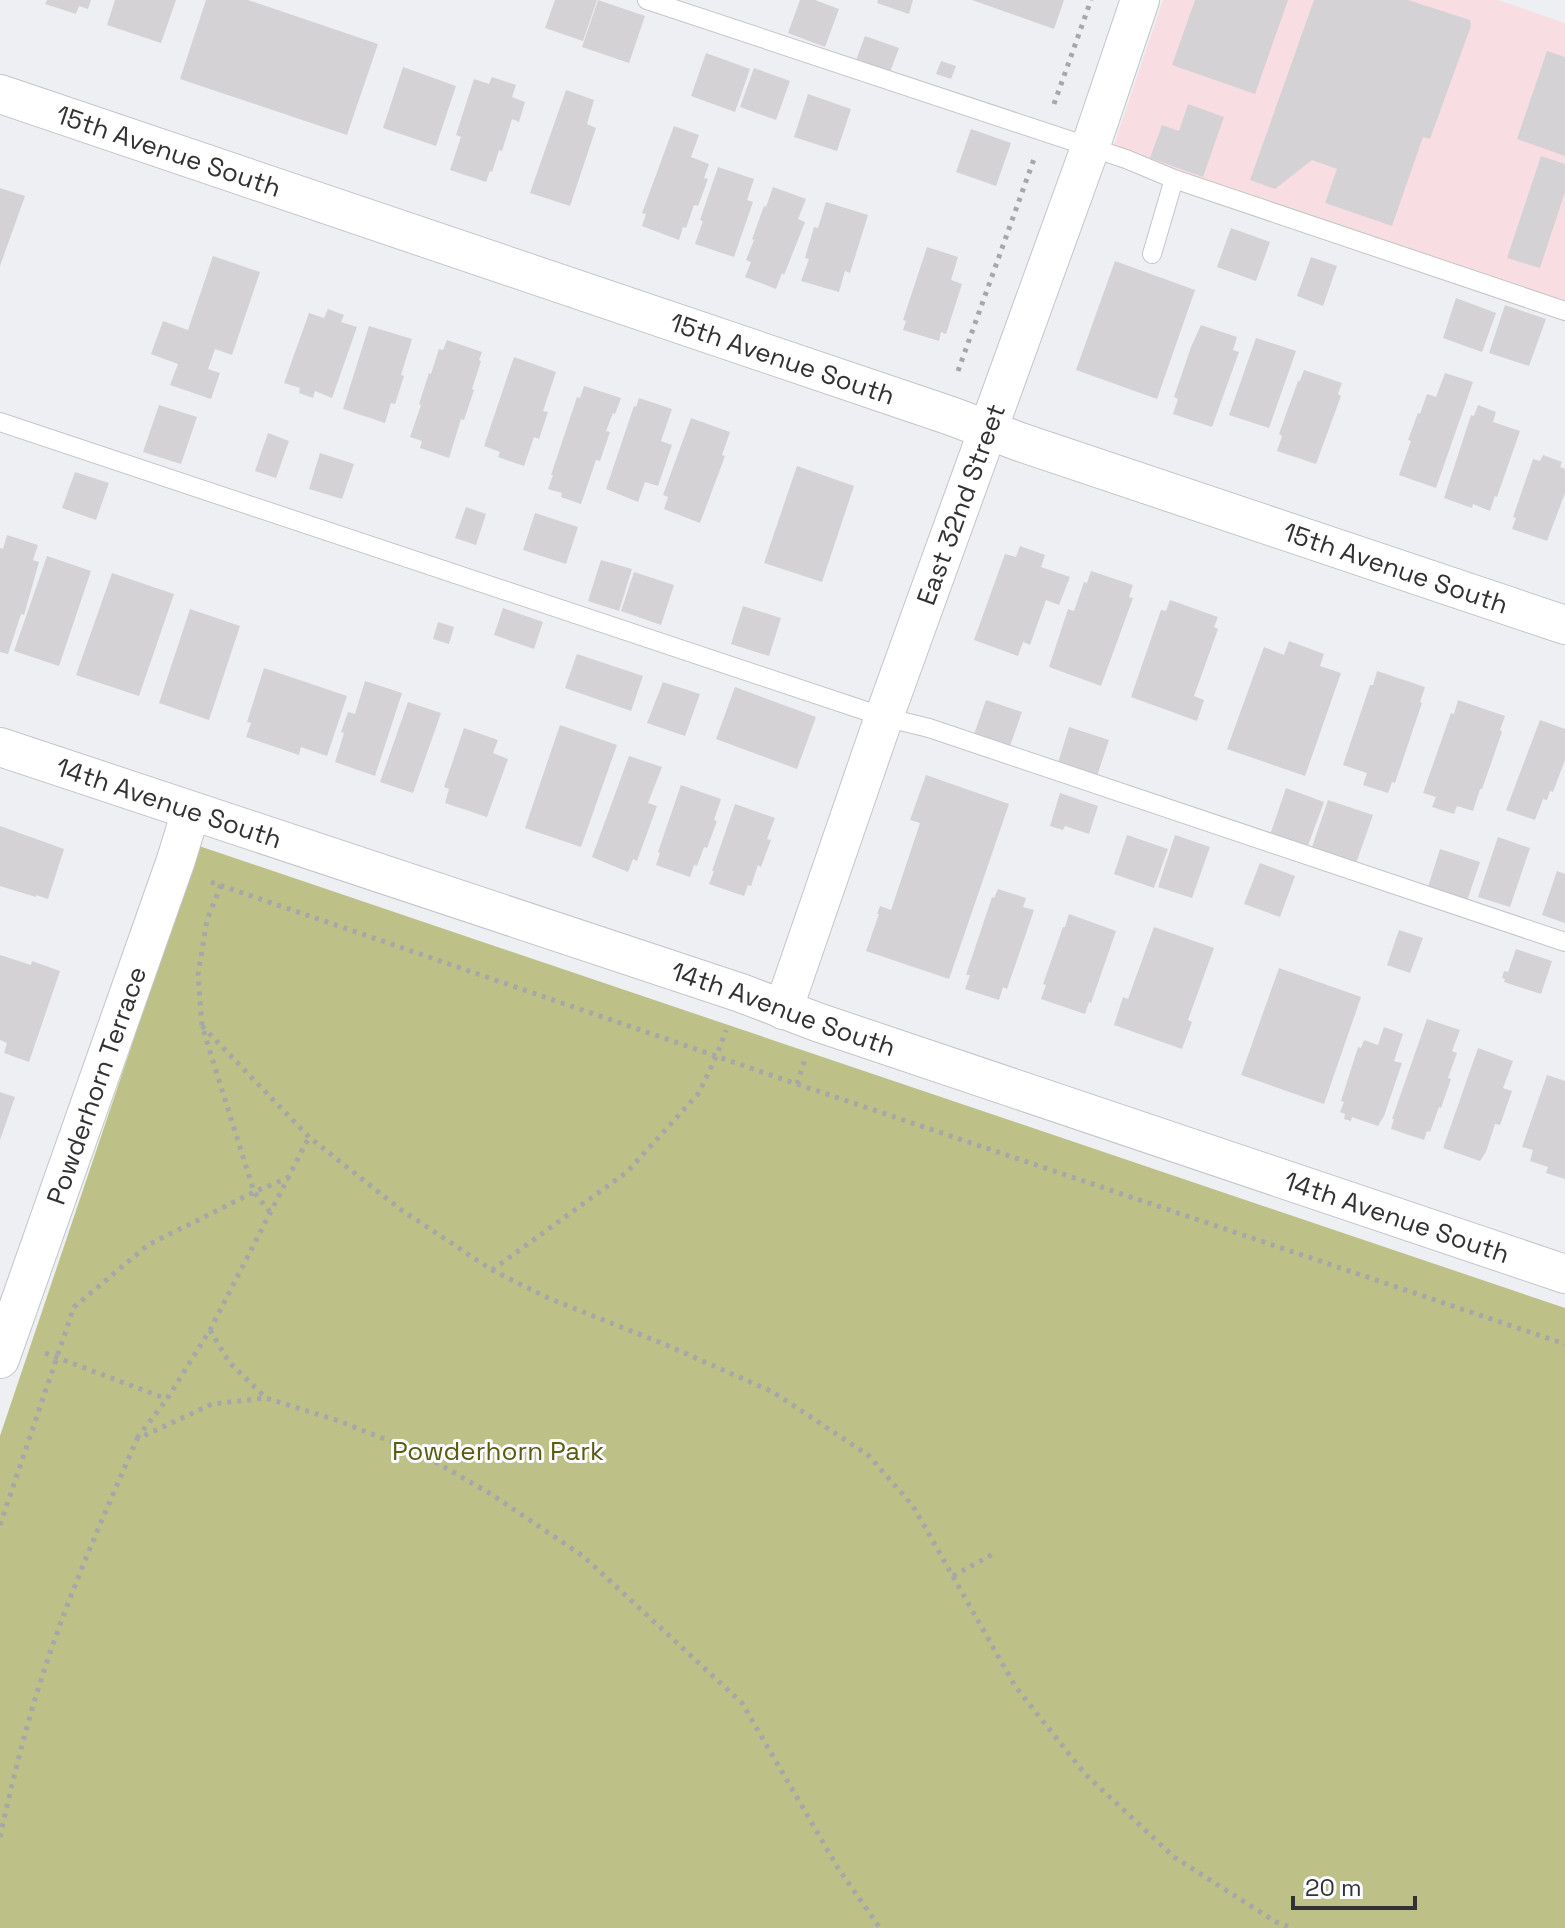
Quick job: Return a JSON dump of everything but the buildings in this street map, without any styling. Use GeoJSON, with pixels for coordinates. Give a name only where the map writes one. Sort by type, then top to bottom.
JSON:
{"type":"FeatureCollection","features":[{"type":"Feature","properties":{"kind":"street","name":"East 32nd Street"},"geometry":{"type":"LineString","coordinates":[[783,1010],[884,717],[1090,148],[1140,0]]}},
{"type":"Feature","properties":{"kind":"street","name":"15th Avenue South"},"geometry":{"type":"LineString","coordinates":[[0,94],[1565,625]]}},
{"type":"Feature","properties":{"kind":"street","name":"14th Avenue South"},"geometry":{"type":"LineString","coordinates":[[0,747],[741,993],[783,1010],[1565,1274]]}},
{"type":"Feature","properties":{"kind":"street","name":"Powderhorn Terrace"},"geometry":{"type":"LineString","coordinates":[[0,1359],[191,811]]}},
{"type":"Feature","properties":{"kind":"lane"},"geometry":{"type":"LineString","coordinates":[[647,0],[1126,159],[1174,179],[1565,311]]}},
{"type":"Feature","properties":{"kind":"lane"},"geometry":{"type":"LineString","coordinates":[[1152,254],[1174,179]]}},
{"type":"Feature","properties":{"kind":"lane"},"geometry":{"type":"LineString","coordinates":[[0,422],[884,717],[929,728],[1565,942]]}},
{"type":"Feature","properties":{"kind":"path"},"geometry":{"type":"LineString","coordinates":[[958,371],[1091,0]]}},
{"type":"Feature","properties":{"kind":"path"},"geometry":{"type":"LineString","coordinates":[[270,1212],[254,1192],[202,1026],[198,975],[207,920],[221,885],[1565,1344]]}},
{"type":"Feature","properties":{"kind":"path"},"geometry":{"type":"LineString","coordinates":[[202,1026],[309,1137],[400,1209],[492,1270],[548,1298],[773,1392],[868,1455],[913,1506],[1015,1686],[1085,1774],[1174,1857],[1276,1922],[1292,1928]]}},
{"type":"Feature","properties":{"kind":"path"},"geometry":{"type":"LineString","coordinates":[[492,1270],[627,1172],[698,1094],[726,1029]]}},
{"type":"Feature","properties":{"kind":"path"},"geometry":{"type":"LineString","coordinates":[[797,1084],[806,1057]]}},
{"type":"Feature","properties":{"kind":"path"},"geometry":{"type":"LineString","coordinates":[[0,1837],[42,1677],[78,1575],[137,1439],[167,1399],[210,1330],[309,1137]]}},
{"type":"Feature","properties":{"kind":"path"},"geometry":{"type":"LineString","coordinates":[[0,1525],[74,1307],[148,1245],[290,1177]]}},
{"type":"Feature","properties":{"kind":"path"},"geometry":{"type":"LineString","coordinates":[[210,1330],[229,1362],[266,1398]]}},
{"type":"Feature","properties":{"kind":"path"},"geometry":{"type":"LineString","coordinates":[[40,1350],[167,1399]]}},
{"type":"Feature","properties":{"kind":"path"},"geometry":{"type":"LineString","coordinates":[[137,1439],[212,1404],[266,1398],[336,1420],[418,1452],[491,1494],[583,1556],[742,1703],[838,1868],[880,1928]]}},
{"type":"Feature","properties":{"kind":"path"},"geometry":{"type":"LineString","coordinates":[[953,1576],[993,1554]]}},
{"type":"Feature","properties":{"kind":"shaded area"},"geometry":{"type":"Polygon","coordinates":[[[1163,0],[1498,0],[1565,23],[1565,311],[1110,157],[1163,0]]]}},
{"type":"Feature","properties":{"kind":"green space","name":"Powderhorn Park"},"geometry":{"type":"Polygon","coordinates":[[[199,846],[1565,1308],[1565,1928],[0,1928],[0,1436],[199,846]]]}}]}
